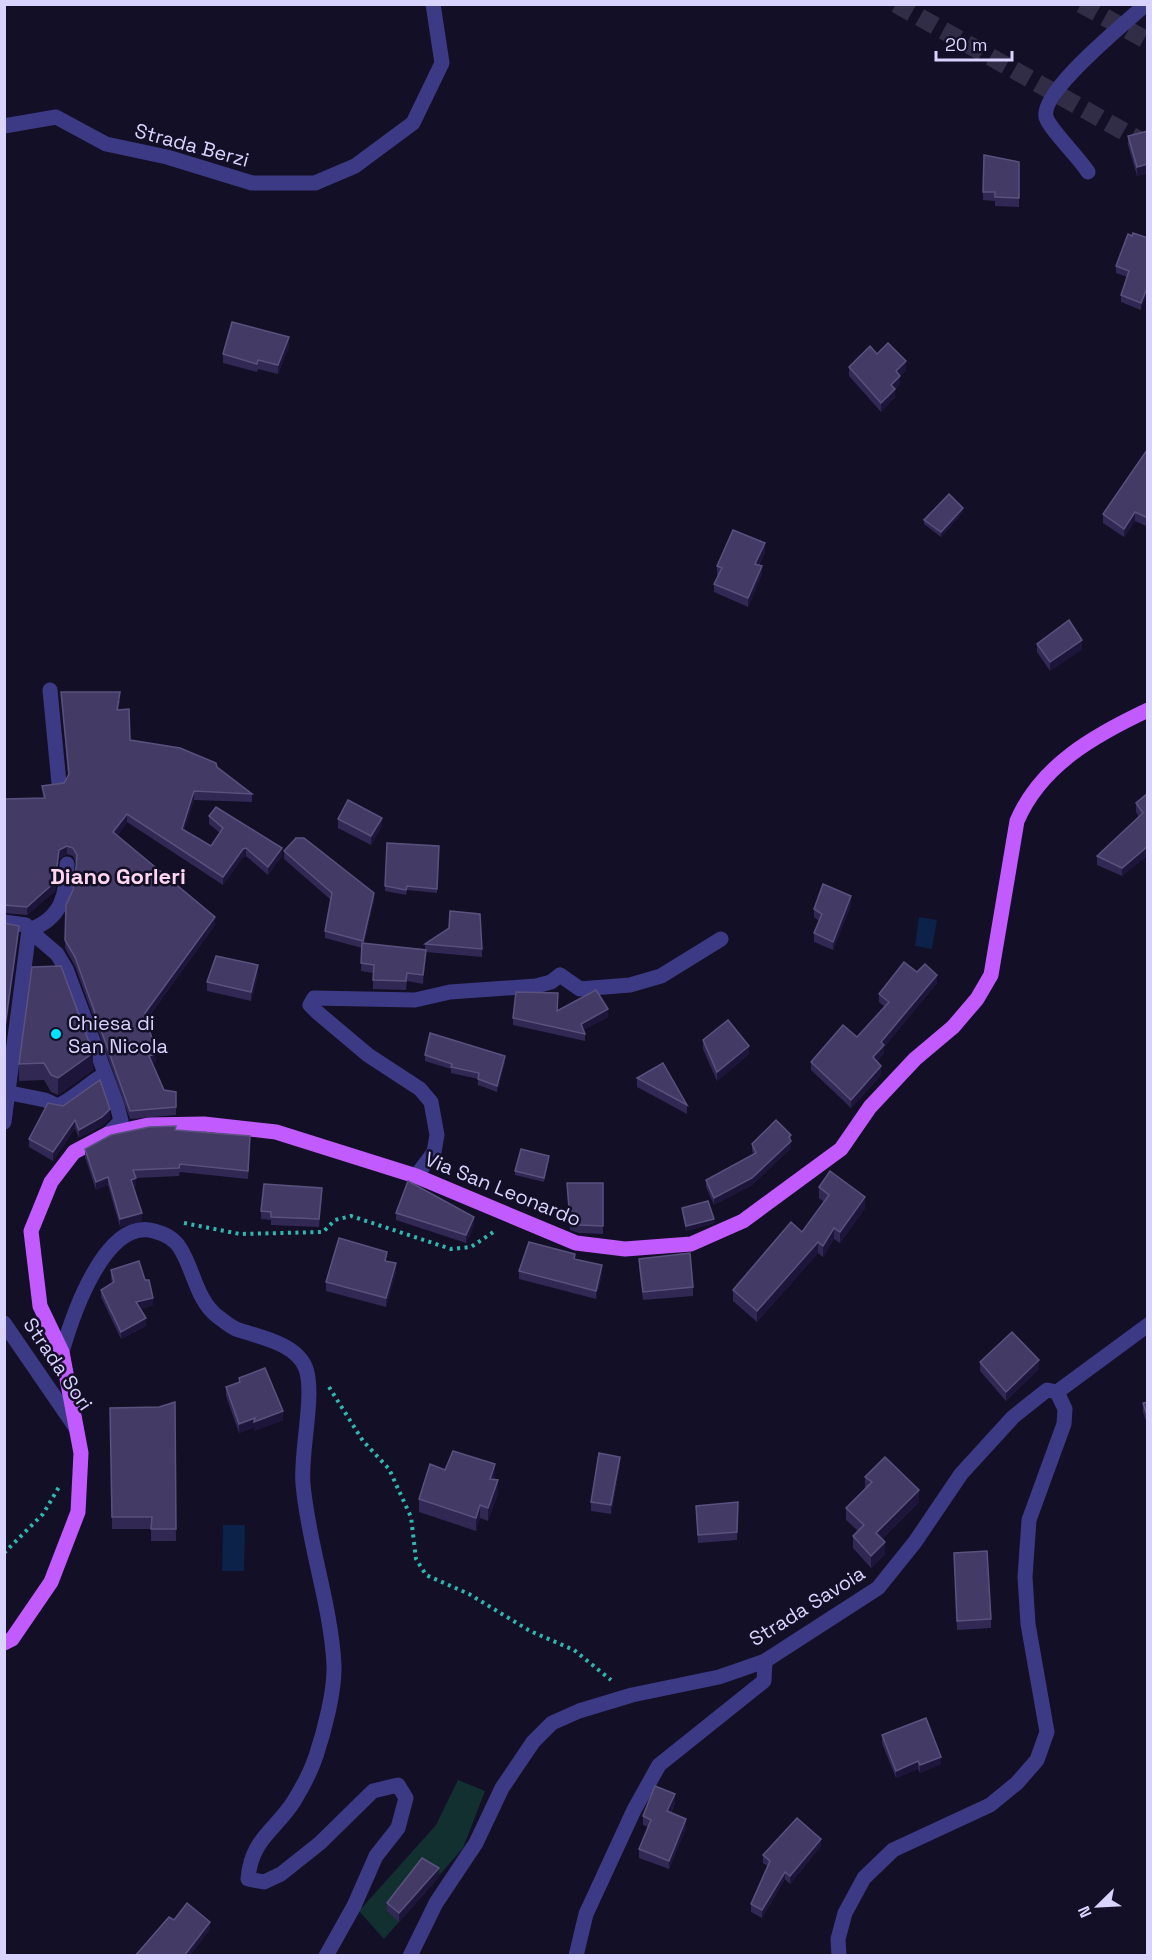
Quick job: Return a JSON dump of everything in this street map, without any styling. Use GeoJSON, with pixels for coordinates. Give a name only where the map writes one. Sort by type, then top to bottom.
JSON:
{"type":"FeatureCollection","features":[{"type":"Feature","properties":{"kind":"main road","name":"Via San Leonardo"},"geometry":{"type":"LineString","coordinates":[[4,1643],[12,1640],[51,1582],[78,1512],[81,1453],[62,1352],[40,1306],[31,1231],[51,1182],[74,1152],[108,1134],[148,1125],[204,1124],[276,1132],[416,1176],[576,1243],[624,1250],[691,1244],[743,1221],[841,1149],[870,1107],[915,1059],[953,1027],[978,999],[992,975],[1017,821],[1024,802],[1052,770],[1097,735],[1148,710]]}},
{"type":"Feature","properties":{"kind":"street","name":"Strada Berzi"},"geometry":{"type":"LineString","coordinates":[[4,126],[56,117],[106,144],[167,157],[252,183],[315,183],[355,166],[413,123],[442,63],[433,4]]}},
{"type":"Feature","properties":{"kind":"street"},"geometry":{"type":"LineString","coordinates":[[1088,172],[1076,154],[1052,128],[1047,119],[1046,107],[1057,90],[1087,58],[1146,4]]}},
{"type":"Feature","properties":{"kind":"street"},"geometry":{"type":"LineString","coordinates":[[50,690],[59,783]]}},
{"type":"Feature","properties":{"kind":"street"},"geometry":{"type":"LineString","coordinates":[[29,930],[47,923],[56,911],[67,884],[67,864]]}},
{"type":"Feature","properties":{"kind":"street"},"geometry":{"type":"LineString","coordinates":[[4,922],[26,925],[62,960],[121,1122],[108,1134]]}},
{"type":"Feature","properties":{"kind":"street"},"geometry":{"type":"LineString","coordinates":[[4,1122],[10,1093],[20,990],[29,930]]}},
{"type":"Feature","properties":{"kind":"street"},"geometry":{"type":"LineString","coordinates":[[416,1176],[434,1152],[437,1135],[430,1102],[420,1089],[368,1055],[317,1012],[310,1005],[314,998],[415,1000],[450,992],[536,986],[551,982],[560,975],[580,989],[630,985],[661,976],[721,939]]}},
{"type":"Feature","properties":{"kind":"street"},"geometry":{"type":"LineString","coordinates":[[10,1093],[45,1100],[58,1106],[76,1097],[87,1084],[105,1074]]}},
{"type":"Feature","properties":{"kind":"street"},"geometry":{"type":"LineString","coordinates":[[62,1352],[68,1330],[88,1281],[126,1233],[150,1230],[168,1235],[180,1247],[208,1309],[234,1328],[286,1346],[306,1367],[308,1384],[303,1483],[323,1586],[334,1667],[315,1757],[293,1803],[268,1831],[250,1860],[248,1879],[264,1882],[281,1874],[333,1832],[373,1791],[398,1785],[406,1798],[398,1828],[376,1856],[354,1906],[326,1956]]}},
{"type":"Feature","properties":{"kind":"street","name":"Strada Sori"},"geometry":{"type":"LineString","coordinates":[[4,1323],[76,1428]]}},
{"type":"Feature","properties":{"kind":"street","name":"Strada Savoia"},"geometry":{"type":"LineString","coordinates":[[410,1956],[436,1903],[476,1843],[502,1788],[533,1742],[552,1723],[579,1711],[624,1697],[718,1677],[765,1660],[878,1588],[915,1542],[968,1466],[1013,1417],[1047,1390],[1057,1392],[1148,1325]]}},
{"type":"Feature","properties":{"kind":"street"},"geometry":{"type":"LineString","coordinates":[[839,1956],[838,1939],[845,1913],[864,1878],[892,1850],[990,1805],[1017,1783],[1037,1760],[1047,1732],[1028,1624],[1025,1577],[1029,1521],[1064,1424],[1065,1409],[1057,1392]]}},
{"type":"Feature","properties":{"kind":"street"},"geometry":{"type":"LineString","coordinates":[[576,1956],[586,1914],[634,1810],[659,1765],[764,1681],[765,1660]]}},
{"type":"Feature","properties":{"kind":"path"},"geometry":{"type":"LineString","coordinates":[[168,1235],[178,1222],[203,1225],[240,1234],[323,1233],[335,1220],[351,1216],[451,1249],[471,1247],[515,1217]]}},
{"type":"Feature","properties":{"kind":"path"},"geometry":{"type":"LineString","coordinates":[[308,1384],[317,1379],[330,1387],[363,1441],[388,1469],[411,1517],[416,1559],[426,1575],[466,1593],[530,1631],[574,1650],[606,1673],[624,1697]]}},
{"type":"Feature","properties":{"kind":"path"},"geometry":{"type":"LineString","coordinates":[[4,1553],[17,1537],[43,1514],[81,1453]]}},
{"type":"Feature","properties":{"kind":"green space"},"geometry":{"type":"Polygon","coordinates":[[[458,1780],[485,1791],[463,1848],[384,1939],[359,1911],[436,1825],[458,1780]]]}},
{"type":"Feature","properties":{"kind":"water"},"geometry":{"type":"Polygon","coordinates":[[[919,917],[937,920],[932,949],[915,946],[919,917]]]}},
{"type":"Feature","properties":{"kind":"water"},"geometry":{"type":"Polygon","coordinates":[[[223,1525],[245,1525],[244,1571],[222,1571],[223,1525]]]}},
{"type":"Feature","properties":{"kind":"building"},"geometry":{"type":"Polygon","coordinates":[[[1148,131],[1148,164],[1137,167],[1128,136],[1148,131]]]}},
{"type":"Feature","properties":{"kind":"building"},"geometry":{"type":"Polygon","coordinates":[[[984,155],[1019,162],[1019,198],[995,197],[995,192],[983,192],[984,155]]]}},
{"type":"Feature","properties":{"kind":"building"},"geometry":{"type":"Polygon","coordinates":[[[1133,233],[1148,238],[1148,286],[1141,303],[1121,295],[1129,271],[1116,266],[1128,234],[1132,236],[1133,233]]]}},
{"type":"Feature","properties":{"kind":"building"},"geometry":{"type":"Polygon","coordinates":[[[232,322],[289,337],[278,365],[258,360],[257,364],[223,354],[232,322]]]}},
{"type":"Feature","properties":{"kind":"building"},"geometry":{"type":"Polygon","coordinates":[[[888,343],[906,361],[896,371],[900,376],[891,385],[895,389],[881,403],[849,367],[870,346],[877,354],[888,343]]]}},
{"type":"Feature","properties":{"kind":"building"},"geometry":{"type":"Polygon","coordinates":[[[1147,450],[1148,518],[1135,512],[1124,529],[1103,514],[1147,450]]]}},
{"type":"Feature","properties":{"kind":"building"},"geometry":{"type":"Polygon","coordinates":[[[949,494],[963,508],[941,532],[924,520],[949,494]]]}},
{"type":"Feature","properties":{"kind":"building"},"geometry":{"type":"Polygon","coordinates":[[[733,530],[765,543],[755,564],[762,566],[748,598],[714,584],[722,568],[717,566],[733,530]]]}},
{"type":"Feature","properties":{"kind":"building"},"geometry":{"type":"Polygon","coordinates":[[[1069,620],[1082,640],[1050,662],[1037,644],[1069,620]]]}},
{"type":"Feature","properties":{"kind":"building"},"geometry":{"type":"Polygon","coordinates":[[[61,692],[120,692],[117,710],[129,709],[130,740],[180,748],[216,763],[217,767],[252,794],[194,791],[182,829],[211,846],[223,828],[209,816],[216,807],[282,848],[268,867],[246,848],[243,849],[223,877],[127,814],[113,832],[215,917],[145,1013],[156,1054],[149,1056],[164,1090],[176,1092],[176,1107],[130,1111],[75,957],[65,940],[66,905],[73,890],[76,868],[77,855],[73,848],[67,846],[59,850],[55,882],[27,907],[4,905],[4,799],[45,798],[42,786],[64,783],[69,774],[61,692]]]}},
{"type":"Feature","properties":{"kind":"building"},"geometry":{"type":"Polygon","coordinates":[[[1148,793],[1148,846],[1122,868],[1097,856],[1143,813],[1136,803],[1148,793]]]}},
{"type":"Feature","properties":{"kind":"building"},"geometry":{"type":"Polygon","coordinates":[[[348,800],[382,818],[371,836],[338,819],[348,800]]]}},
{"type":"Feature","properties":{"kind":"building"},"geometry":{"type":"Polygon","coordinates":[[[296,838],[304,838],[374,893],[363,941],[325,931],[332,893],[284,851],[296,838]]]}},
{"type":"Feature","properties":{"kind":"building"},"geometry":{"type":"Polygon","coordinates":[[[387,843],[439,846],[437,889],[407,886],[406,890],[385,886],[387,843]]]}},
{"type":"Feature","properties":{"kind":"building"},"geometry":{"type":"Polygon","coordinates":[[[823,884],[851,896],[833,942],[814,933],[822,914],[814,909],[823,884]]]}},
{"type":"Feature","properties":{"kind":"building"},"geometry":{"type":"Polygon","coordinates":[[[450,911],[480,914],[482,949],[425,944],[449,928],[450,911]]]}},
{"type":"Feature","properties":{"kind":"building"},"geometry":{"type":"Polygon","coordinates":[[[4,923],[19,926],[4,1034],[4,923]]]}},
{"type":"Feature","properties":{"kind":"building"},"geometry":{"type":"Polygon","coordinates":[[[362,943],[426,950],[423,975],[407,973],[406,981],[373,980],[374,965],[361,963],[362,943]]]}},
{"type":"Feature","properties":{"kind":"building"},"geometry":{"type":"Polygon","coordinates":[[[216,956],[258,965],[251,992],[207,982],[216,956]]]}},
{"type":"Feature","properties":{"kind":"building"},"geometry":{"type":"Polygon","coordinates":[[[904,962],[917,972],[925,964],[937,975],[881,1042],[884,1045],[873,1057],[881,1066],[851,1100],[811,1062],[843,1025],[857,1037],[889,1002],[879,994],[904,962]]]}},
{"type":"Feature","properties":{"kind":"building","name":"Chiesa di San Nicola"},"geometry":{"type":"Polygon","coordinates":[[[61,966],[93,1053],[58,1078],[51,1075],[44,1063],[19,1064],[32,967],[61,966]]]}},
{"type":"Feature","properties":{"kind":"building"},"geometry":{"type":"Polygon","coordinates":[[[596,990],[608,1009],[581,1024],[585,1034],[513,1018],[516,992],[558,993],[557,1011],[596,990]]]}},
{"type":"Feature","properties":{"kind":"building"},"geometry":{"type":"Polygon","coordinates":[[[728,1020],[749,1046],[717,1072],[703,1040],[728,1020]]]}},
{"type":"Feature","properties":{"kind":"building"},"geometry":{"type":"Polygon","coordinates":[[[430,1033],[505,1056],[497,1086],[478,1079],[479,1073],[451,1067],[452,1064],[425,1055],[430,1033]]]}},
{"type":"Feature","properties":{"kind":"building"},"geometry":{"type":"Polygon","coordinates":[[[663,1063],[687,1105],[637,1078],[663,1063]]]}},
{"type":"Feature","properties":{"kind":"building"},"geometry":{"type":"Polygon","coordinates":[[[100,1080],[110,1109],[102,1117],[79,1130],[75,1120],[53,1152],[29,1139],[48,1103],[63,1106],[100,1080]]]}},
{"type":"Feature","properties":{"kind":"building"},"geometry":{"type":"Polygon","coordinates":[[[776,1120],[791,1135],[789,1137],[791,1141],[752,1178],[714,1198],[706,1180],[756,1153],[752,1144],[776,1120]]]}},
{"type":"Feature","properties":{"kind":"building"},"geometry":{"type":"Polygon","coordinates":[[[176,1126],[175,1130],[250,1136],[248,1171],[180,1164],[179,1168],[133,1170],[136,1178],[131,1180],[142,1213],[120,1219],[108,1177],[96,1182],[85,1149],[111,1135],[149,1127],[176,1126]]]}},
{"type":"Feature","properties":{"kind":"building"},"geometry":{"type":"Polygon","coordinates":[[[521,1149],[549,1156],[544,1178],[515,1171],[521,1149]]]}},
{"type":"Feature","properties":{"kind":"building"},"geometry":{"type":"Polygon","coordinates":[[[830,1171],[865,1197],[840,1232],[834,1228],[823,1246],[818,1242],[757,1311],[733,1290],[791,1222],[802,1232],[829,1195],[819,1187],[830,1171]]]}},
{"type":"Feature","properties":{"kind":"building"},"geometry":{"type":"Polygon","coordinates":[[[408,1181],[474,1217],[466,1235],[396,1213],[408,1181]]]}},
{"type":"Feature","properties":{"kind":"building"},"geometry":{"type":"Polygon","coordinates":[[[567,1183],[603,1183],[603,1226],[579,1225],[570,1221],[567,1183]]]}},
{"type":"Feature","properties":{"kind":"building"},"geometry":{"type":"Polygon","coordinates":[[[264,1184],[322,1188],[319,1219],[271,1217],[271,1212],[261,1211],[264,1184]]]}},
{"type":"Feature","properties":{"kind":"building"},"geometry":{"type":"Polygon","coordinates":[[[708,1201],[714,1219],[686,1226],[682,1208],[708,1201]]]}},
{"type":"Feature","properties":{"kind":"building"},"geometry":{"type":"Polygon","coordinates":[[[339,1238],[387,1252],[385,1261],[396,1263],[386,1298],[326,1282],[339,1238]]]}},
{"type":"Feature","properties":{"kind":"building"},"geometry":{"type":"Polygon","coordinates":[[[529,1242],[575,1254],[574,1259],[602,1265],[596,1291],[519,1271],[529,1242]]]}},
{"type":"Feature","properties":{"kind":"building"},"geometry":{"type":"Polygon","coordinates":[[[690,1253],[693,1287],[643,1292],[639,1259],[690,1253]]]}},
{"type":"Feature","properties":{"kind":"building"},"geometry":{"type":"Polygon","coordinates":[[[139,1261],[145,1280],[149,1280],[153,1298],[136,1302],[146,1318],[121,1332],[101,1290],[114,1282],[111,1270],[139,1261]]]}},
{"type":"Feature","properties":{"kind":"building"},"geometry":{"type":"Polygon","coordinates":[[[1012,1332],[1039,1360],[1006,1392],[980,1362],[1012,1332]]]}},
{"type":"Feature","properties":{"kind":"building"},"geometry":{"type":"Polygon","coordinates":[[[265,1368],[283,1411],[254,1422],[255,1418],[239,1424],[226,1387],[240,1382],[239,1378],[265,1368]]]}},
{"type":"Feature","properties":{"kind":"building"},"geometry":{"type":"Polygon","coordinates":[[[175,1402],[176,1529],[151,1529],[152,1517],[112,1517],[110,1408],[159,1407],[175,1402]]]}},
{"type":"Feature","properties":{"kind":"building"},"geometry":{"type":"Polygon","coordinates":[[[1148,1402],[1148,1418],[1143,1403],[1148,1402]]]}},
{"type":"Feature","properties":{"kind":"building"},"geometry":{"type":"Polygon","coordinates":[[[453,1451],[495,1464],[490,1479],[498,1480],[488,1508],[480,1505],[476,1518],[419,1499],[430,1464],[445,1470],[453,1451]]]}},
{"type":"Feature","properties":{"kind":"building"},"geometry":{"type":"Polygon","coordinates":[[[599,1453],[620,1457],[611,1505],[591,1502],[599,1453]]]}},
{"type":"Feature","properties":{"kind":"building"},"geometry":{"type":"Polygon","coordinates":[[[885,1457],[919,1490],[876,1533],[885,1542],[871,1556],[853,1536],[864,1525],[846,1508],[872,1482],[865,1477],[885,1457]]]}},
{"type":"Feature","properties":{"kind":"building"},"geometry":{"type":"Polygon","coordinates":[[[738,1502],[737,1532],[698,1535],[696,1506],[738,1502]]]}},
{"type":"Feature","properties":{"kind":"building"},"geometry":{"type":"Polygon","coordinates":[[[987,1551],[991,1619],[957,1621],[954,1553],[987,1551]]]}},
{"type":"Feature","properties":{"kind":"building"},"geometry":{"type":"Polygon","coordinates":[[[926,1718],[941,1757],[920,1765],[918,1761],[896,1771],[882,1735],[926,1718]]]}},
{"type":"Feature","properties":{"kind":"building"},"geometry":{"type":"Polygon","coordinates":[[[655,1786],[675,1794],[667,1811],[686,1819],[669,1861],[639,1849],[651,1820],[643,1816],[655,1786]]]}},
{"type":"Feature","properties":{"kind":"building"},"geometry":{"type":"Polygon","coordinates":[[[797,1818],[821,1839],[790,1876],[785,1872],[762,1910],[751,1904],[770,1861],[763,1855],[797,1818]]]}},
{"type":"Feature","properties":{"kind":"building"},"geometry":{"type":"Polygon","coordinates":[[[422,1858],[439,1868],[399,1913],[387,1903],[422,1858]]]}},
{"type":"Feature","properties":{"kind":"building"},"geometry":{"type":"Polygon","coordinates":[[[187,1903],[210,1922],[184,1956],[135,1956],[169,1917],[174,1920],[187,1903]]]}},
{"type":"Feature","properties":{"kind":"tunnel"},"geometry":{"type":"LineString","coordinates":[[896,4],[1148,145]]}},
{"type":"Feature","properties":{"kind":"tunnel"},"geometry":{"type":"LineString","coordinates":[[1081,4],[1148,41]]}},
{"type":"Feature","properties":{"kind":"place","name":"Chiesa di San Nicola"},"geometry":{"type":"Point","coordinates":[56,1034]}},
{"type":"Feature","properties":{"kind":"district","name":"Diano Gorleri"},"geometry":{"type":"Point","coordinates":[118,876]}}]}
